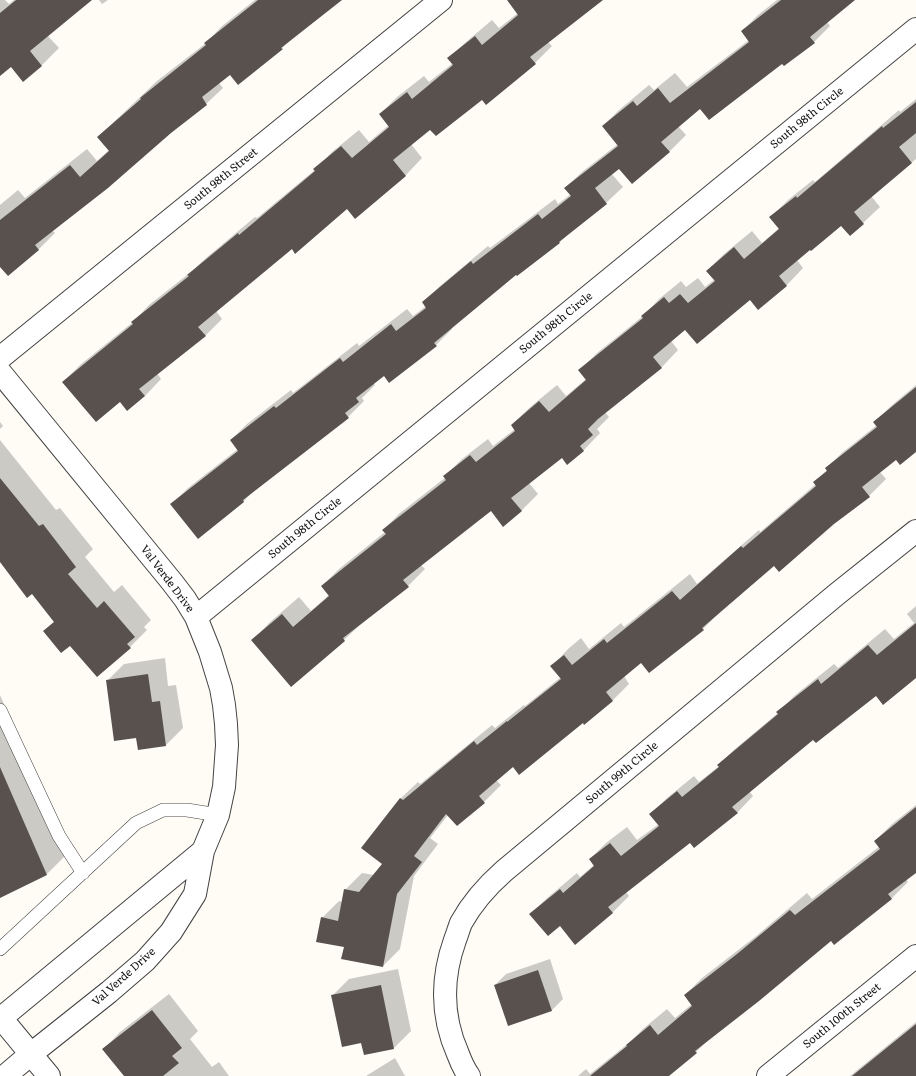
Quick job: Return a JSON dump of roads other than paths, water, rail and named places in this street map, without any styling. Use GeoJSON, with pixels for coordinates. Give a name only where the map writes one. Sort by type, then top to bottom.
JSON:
{"type":"FeatureCollection","features":[{"type":"Feature","properties":{"kind":"street","name":"South 98th Street"},"geometry":{"type":"LineString","coordinates":[[0,358],[441,0]]}},
{"type":"Feature","properties":{"kind":"street","name":"South 98th Circle"},"geometry":{"type":"LineString","coordinates":[[196,617],[916,29]]}},
{"type":"Feature","properties":{"kind":"street","name":"Val Verde Drive"},"geometry":{"type":"LineString","coordinates":[[0,372],[185,599],[196,617],[216,670],[224,705],[228,744],[224,788],[218,815],[203,851],[195,894],[172,932],[145,961],[121,982],[5,1076]]}},
{"type":"Feature","properties":{"kind":"street","name":"South 99th Circle"},"geometry":{"type":"LineString","coordinates":[[469,1076],[450,1034],[444,992],[452,949],[461,924],[485,889],[516,861],[831,599],[916,531]]}},
{"type":"Feature","properties":{"kind":"street","name":"Val Verde Drive"},"geometry":{"type":"LineString","coordinates":[[0,1018],[203,851]]}},
{"type":"Feature","properties":{"kind":"street","name":"South 100th Street"},"geometry":{"type":"LineString","coordinates":[[768,1076],[916,956]]}},
{"type":"Feature","properties":{"kind":"street"},"geometry":{"type":"LineString","coordinates":[[0,1018],[49,1076]]}},
{"type":"Feature","properties":{"kind":"lane"},"geometry":{"type":"LineString","coordinates":[[0,710],[59,836],[83,873]]}},
{"type":"Feature","properties":{"kind":"lane"},"geometry":{"type":"LineString","coordinates":[[0,950],[136,823],[163,810],[187,810],[218,815]]}}]}
